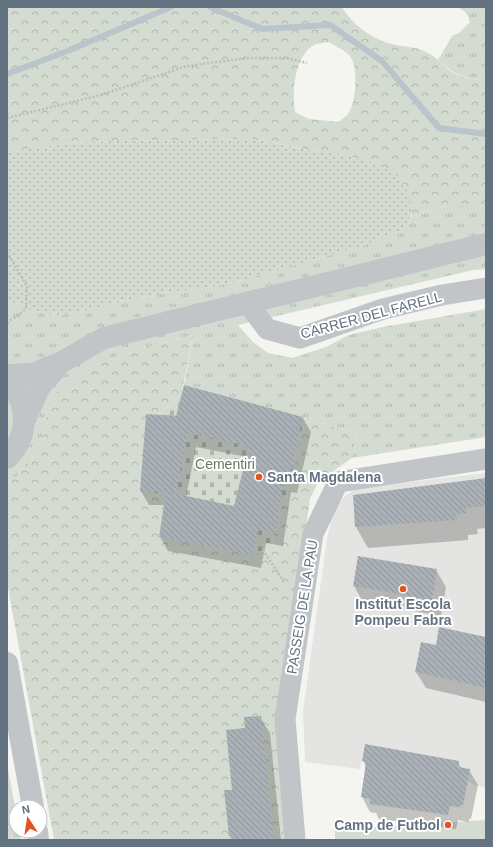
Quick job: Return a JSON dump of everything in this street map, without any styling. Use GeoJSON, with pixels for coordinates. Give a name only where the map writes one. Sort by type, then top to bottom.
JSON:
{"type":"FeatureCollection","features":[{"type":"Feature","properties":{"kind":"street"},"geometry":{"type":"LineString","coordinates":[[7,376],[33,374],[60,362],[104,338],[486,244]]}},
{"type":"Feature","properties":{"kind":"street","name":"CARRER DEL FARELL"},"geometry":{"type":"LineString","coordinates":[[247,302],[267,329],[300,338],[383,310],[442,295],[486,288]]}},
{"type":"Feature","properties":{"kind":"street"},"geometry":{"type":"LineString","coordinates":[[7,458],[22,437],[25,419],[40,386],[60,362]]}},
{"type":"Feature","properties":{"kind":"street"},"geometry":{"type":"LineString","coordinates":[[7,381],[15,390],[20,399],[24,409],[25,419]]}},
{"type":"Feature","properties":{"kind":"street","name":"PASSEIG DE LA PAU"},"geometry":{"type":"LineString","coordinates":[[295,840],[285,719],[313,534],[338,482],[486,459]]}},
{"type":"Feature","properties":{"kind":"street"},"geometry":{"type":"LineString","coordinates":[[7,663],[32,799]]}},
{"type":"Feature","properties":{"kind":"path"},"geometry":{"type":"LineString","coordinates":[[7,118],[102,95],[188,66],[246,58],[287,58],[307,63]]}},
{"type":"Feature","properties":{"kind":"path"},"geometry":{"type":"LineString","coordinates":[[7,252],[27,286],[26,309],[7,323]]}},
{"type":"Feature","properties":{"kind":"path"},"geometry":{"type":"LineString","coordinates":[[263,550],[302,608]]}},
{"type":"Feature","properties":{"kind":"shaded area","name":"Institut Escola Pompeu Fabra"},"geometry":{"type":"Polygon","coordinates":[[[486,473],[486,788],[474,785],[468,781],[362,761],[360,769],[305,762],[303,712],[327,538],[335,507],[346,495],[357,488],[486,473]]]}},
{"type":"Feature","properties":{"kind":"green space"},"geometry":{"type":"Polygon","coordinates":[[[7,7],[342,7],[358,26],[365,32],[380,40],[396,45],[423,50],[452,72],[471,79],[486,80],[486,207],[447,206],[412,216],[405,188],[399,178],[390,170],[365,160],[249,139],[71,143],[7,153],[7,7]],[[329,42],[314,45],[307,50],[302,57],[298,66],[294,85],[295,112],[309,119],[339,122],[349,112],[354,98],[354,65],[348,54],[329,42]]]}},
{"type":"Feature","properties":{"kind":"green space"},"geometry":{"type":"Polygon","coordinates":[[[456,7],[486,7],[486,80],[471,79],[460,75],[449,69],[438,60],[452,36],[459,33],[470,22],[465,12],[456,7]]]}},
{"type":"Feature","properties":{"kind":"green space"},"geometry":{"type":"Polygon","coordinates":[[[249,139],[346,156],[374,163],[390,170],[401,180],[410,199],[412,212],[406,229],[365,245],[243,280],[211,287],[150,295],[70,314],[55,315],[26,309],[23,304],[7,302],[7,153],[71,143],[249,139]]]}},
{"type":"Feature","properties":{"kind":"green space"},"geometry":{"type":"Polygon","coordinates":[[[463,205],[486,207],[486,269],[473,270],[238,325],[253,342],[268,353],[292,358],[326,347],[349,335],[383,327],[486,309],[486,437],[352,458],[357,434],[306,418],[184,385],[193,335],[140,349],[88,368],[53,396],[43,435],[29,465],[7,486],[7,302],[23,304],[26,309],[55,315],[70,314],[150,295],[211,287],[243,280],[365,245],[406,229],[412,216],[447,206],[463,205]]]}},
{"type":"Feature","properties":{"kind":"green space"},"geometry":{"type":"Polygon","coordinates":[[[193,335],[181,396],[158,415],[140,491],[166,493],[161,526],[253,555],[272,546],[279,508],[284,509],[297,448],[306,418],[357,434],[352,458],[318,482],[310,499],[279,713],[288,840],[54,840],[48,799],[47,799],[7,582],[7,486],[29,465],[43,435],[52,396],[88,368],[140,349],[193,335]]]}},
{"type":"Feature","properties":{"kind":"green space","name":"Cementiri"},"geometry":{"type":"Polygon","coordinates":[[[184,385],[306,418],[297,448],[284,509],[279,508],[272,546],[253,555],[159,537],[166,494],[140,491],[146,414],[158,415],[181,396],[184,385]]]}},
{"type":"Feature","properties":{"kind":"green space"},"geometry":{"type":"Polygon","coordinates":[[[7,764],[14,799],[8,799],[8,839],[21,840],[7,840],[7,764]]]}},
{"type":"Feature","properties":{"kind":"green space","name":"Camp de Futbol"},"geometry":{"type":"Polygon","coordinates":[[[486,820],[486,840],[335,840],[335,830],[486,820]]]}},
{"type":"Feature","properties":{"kind":"building","name":"Cementiri"},"geometry":{"type":"Polygon","coordinates":[[[184,385],[303,417],[289,480],[284,479],[275,532],[258,530],[253,555],[159,537],[166,492],[140,491],[146,414],[176,416],[184,385]],[[188,433],[176,493],[168,492],[234,506],[249,446],[188,433]]]}},
{"type":"Feature","properties":{"kind":"building"},"geometry":{"type":"Polygon","coordinates":[[[486,478],[486,506],[466,508],[467,513],[456,515],[457,520],[355,527],[353,495],[486,478]]]}},
{"type":"Feature","properties":{"kind":"building"},"geometry":{"type":"Polygon","coordinates":[[[358,556],[437,569],[432,600],[353,586],[358,556]]]}},
{"type":"Feature","properties":{"kind":"building"},"geometry":{"type":"Polygon","coordinates":[[[439,627],[486,637],[486,688],[415,672],[421,642],[436,645],[439,627]]]}},
{"type":"Feature","properties":{"kind":"building"},"geometry":{"type":"Polygon","coordinates":[[[261,716],[274,840],[235,840],[234,835],[229,836],[224,790],[232,790],[226,730],[245,728],[244,717],[261,716]]]}},
{"type":"Feature","properties":{"kind":"building"},"geometry":{"type":"Polygon","coordinates":[[[365,744],[459,761],[458,767],[470,769],[463,805],[461,805],[461,807],[450,806],[448,815],[370,804],[370,799],[361,797],[366,762],[362,761],[365,744]]]}},
{"type":"Feature","properties":{"kind":"waterway"},"geometry":{"type":"LineString","coordinates":[[7,74],[70,50],[171,7]]}},
{"type":"Feature","properties":{"kind":"waterway"},"geometry":{"type":"LineString","coordinates":[[210,7],[262,29],[330,25],[382,61],[439,128],[486,134]]}},
{"type":"Feature","properties":{"kind":"place","name":"Santa Magdalena"},"geometry":{"type":"Point","coordinates":[259,477]}},
{"type":"Feature","properties":{"kind":"place","name":"Institut Escola Pompeu Fabra"},"geometry":{"type":"Point","coordinates":[403,589]}},
{"type":"Feature","properties":{"kind":"place","name":"Camp de Futbol"},"geometry":{"type":"Point","coordinates":[448,825]}}]}
